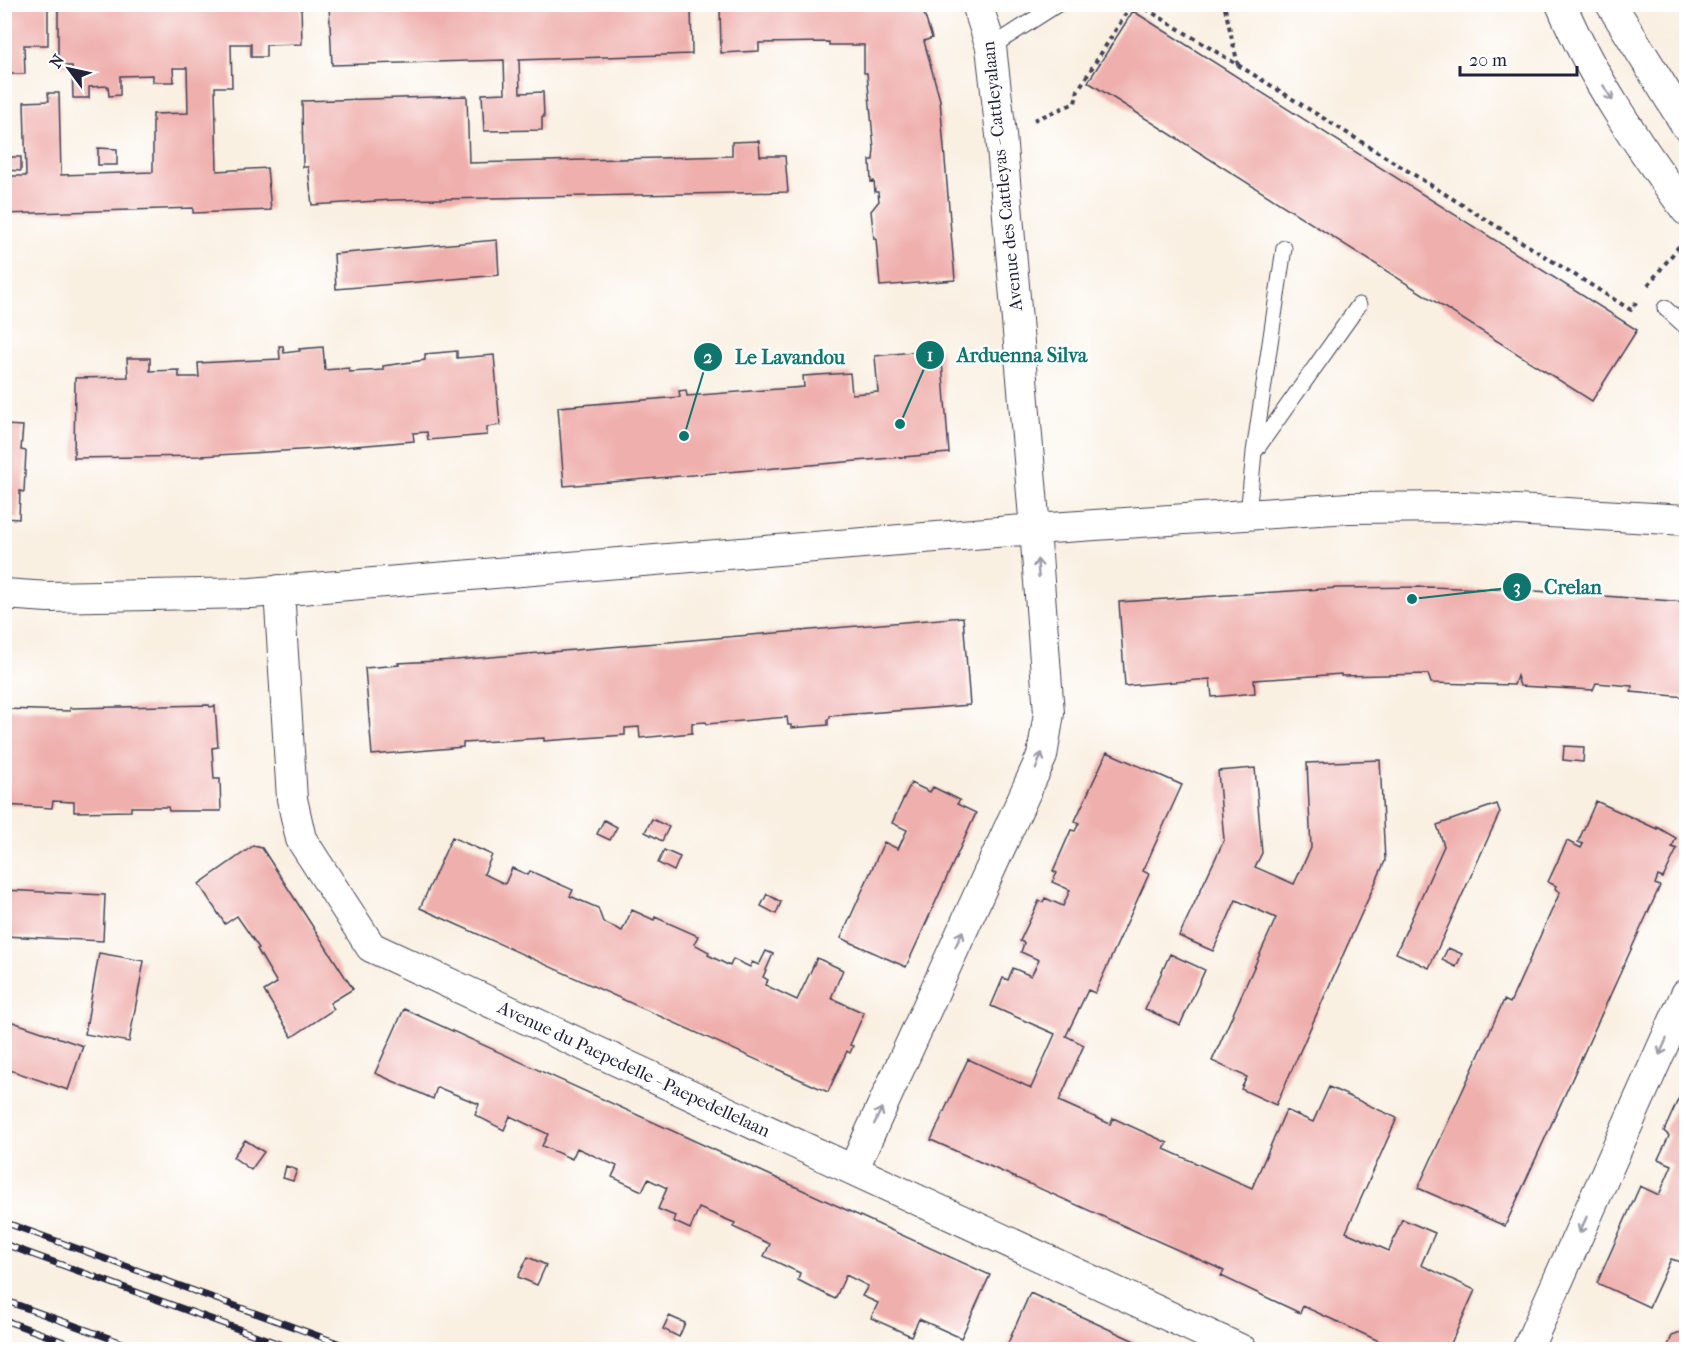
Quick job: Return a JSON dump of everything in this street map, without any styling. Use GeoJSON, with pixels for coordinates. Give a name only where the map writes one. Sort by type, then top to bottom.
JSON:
{"type":"FeatureCollection","features":[{"type":"Feature","properties":{"kind":"street","name":"Avenue des Cattleyas - Cattleyalaan"},"geometry":{"type":"LineString","coordinates":[[853,1170],[1042,756],[1049,713],[1001,135],[991,47],[977,4]]}},
{"type":"Feature","properties":{"kind":"street"},"geometry":{"type":"LineString","coordinates":[[1600,4],[1564,13],[1646,156],[1686,210]]}},
{"type":"Feature","properties":{"kind":"street"},"geometry":{"type":"LineString","coordinates":[[1611,4],[1686,125]]}},
{"type":"Feature","properties":{"kind":"street"},"geometry":{"type":"LineString","coordinates":[[4,594],[48,597],[251,593],[1035,529],[1349,508],[1464,507],[1686,520]]}},
{"type":"Feature","properties":{"kind":"street","name":"Avenue du Paepedelle - Paepedellelaan"},"geometry":{"type":"LineString","coordinates":[[279,590],[292,799],[301,839],[371,947],[1242,1350]]}},
{"type":"Feature","properties":{"kind":"street"},"geometry":{"type":"LineString","coordinates":[[1527,1350],[1685,1001]]}},
{"type":"Feature","properties":{"kind":"lane"},"geometry":{"type":"LineString","coordinates":[[991,47],[1058,4]]}},
{"type":"Feature","properties":{"kind":"lane"},"geometry":{"type":"LineString","coordinates":[[1248,515],[1254,452],[1284,248]]}},
{"type":"Feature","properties":{"kind":"lane"},"geometry":{"type":"LineString","coordinates":[[1254,452],[1359,305]]}},
{"type":"Feature","properties":{"kind":"lane"},"geometry":{"type":"LineString","coordinates":[[1665,308],[1686,327]]}},
{"type":"Feature","properties":{"kind":"path"},"geometry":{"type":"LineString","coordinates":[[1028,123],[1075,103],[1078,90],[1132,4]]}},
{"type":"Feature","properties":{"kind":"path"},"geometry":{"type":"LineString","coordinates":[[1138,4],[1630,310],[1680,245]]}},
{"type":"Feature","properties":{"kind":"path"},"geometry":{"type":"LineString","coordinates":[[1224,4],[1238,65]]}},
{"type":"Feature","properties":{"kind":"building"},"geometry":{"type":"Polygon","coordinates":[[[4,4],[48,4],[48,45],[24,45],[25,74],[4,74],[4,4]]]}},
{"type":"Feature","properties":{"kind":"building"},"geometry":{"type":"Polygon","coordinates":[[[58,4],[301,4],[302,44],[266,45],[266,57],[251,57],[251,44],[231,44],[232,87],[215,87],[217,171],[267,168],[271,210],[193,213],[193,208],[4,214],[4,176],[26,176],[24,102],[49,101],[48,93],[59,93],[61,175],[153,172],[153,114],[188,113],[187,68],[173,68],[174,82],[153,82],[153,75],[120,76],[120,95],[109,96],[108,86],[89,87],[89,98],[73,98],[72,66],[58,66],[58,4]]]}},
{"type":"Feature","properties":{"kind":"building"},"geometry":{"type":"Polygon","coordinates":[[[329,4],[691,4],[692,54],[519,60],[520,93],[543,92],[542,130],[484,131],[482,94],[505,93],[504,60],[332,65],[329,4]]]}},
{"type":"Feature","properties":{"kind":"building"},"geometry":{"type":"Polygon","coordinates":[[[720,4],[921,4],[932,38],[924,41],[940,100],[955,280],[880,286],[871,211],[879,201],[874,181],[871,182],[870,160],[873,160],[874,149],[867,73],[864,73],[864,45],[829,45],[829,42],[759,43],[759,51],[721,53],[720,4]]]}},
{"type":"Feature","properties":{"kind":"building"},"geometry":{"type":"Polygon","coordinates":[[[1133,11],[1637,330],[1592,401],[1088,82],[1133,11]]]}},
{"type":"Feature","properties":{"kind":"building"},"geometry":{"type":"Polygon","coordinates":[[[467,96],[469,163],[732,156],[732,142],[759,141],[760,156],[785,156],[788,192],[393,200],[312,205],[308,167],[303,167],[302,101],[467,96]]]}},
{"type":"Feature","properties":{"kind":"building"},"geometry":{"type":"Polygon","coordinates":[[[98,148],[117,149],[117,165],[98,165],[98,148]]]}},
{"type":"Feature","properties":{"kind":"building"},"geometry":{"type":"Polygon","coordinates":[[[4,157],[21,157],[21,171],[4,170],[4,157]]]}},
{"type":"Feature","properties":{"kind":"building"},"geometry":{"type":"Polygon","coordinates":[[[497,240],[499,275],[336,289],[334,254],[497,240]]]}},
{"type":"Feature","properties":{"kind":"building"},"geometry":{"type":"Polygon","coordinates":[[[279,346],[283,346],[284,353],[323,347],[325,370],[349,368],[350,372],[383,370],[383,366],[425,360],[425,354],[457,351],[457,358],[494,355],[500,425],[487,427],[487,435],[428,440],[427,432],[413,433],[414,441],[331,448],[201,456],[74,458],[75,378],[128,377],[127,358],[150,358],[150,371],[179,370],[179,377],[199,377],[198,363],[280,359],[279,346]]]}},
{"type":"Feature","properties":{"kind":"building"},"geometry":{"type":"Polygon","coordinates":[[[941,349],[949,453],[564,486],[558,407],[680,397],[679,391],[686,390],[687,396],[804,387],[803,376],[850,373],[852,394],[878,392],[875,356],[941,349]]]}},
{"type":"Feature","properties":{"kind":"building"},"geometry":{"type":"Polygon","coordinates":[[[4,425],[23,426],[21,450],[26,451],[24,492],[20,491],[19,519],[4,518],[4,425]]]}},
{"type":"Feature","properties":{"kind":"building"},"geometry":{"type":"Polygon","coordinates":[[[1428,587],[1521,590],[1686,602],[1686,697],[1631,692],[1632,686],[1596,683],[1593,690],[1520,686],[1517,676],[1514,685],[1431,683],[1428,674],[1341,676],[1341,674],[1254,680],[1255,693],[1212,697],[1210,679],[1125,686],[1119,602],[1338,588],[1428,587]]]}},
{"type":"Feature","properties":{"kind":"building"},"geometry":{"type":"Polygon","coordinates":[[[963,617],[970,705],[830,716],[828,725],[791,728],[787,717],[707,724],[706,722],[692,723],[692,733],[640,738],[639,727],[625,728],[625,735],[544,741],[544,738],[463,743],[463,747],[372,755],[365,668],[399,665],[398,663],[963,617]]]}},
{"type":"Feature","properties":{"kind":"building"},"geometry":{"type":"Polygon","coordinates":[[[209,705],[210,707],[215,706],[218,747],[212,748],[214,779],[220,779],[221,811],[169,811],[168,807],[131,807],[131,811],[74,812],[74,802],[53,801],[52,808],[4,805],[4,709],[70,711],[70,708],[209,705]]]}},
{"type":"Feature","properties":{"kind":"building"},"geometry":{"type":"Polygon","coordinates":[[[1564,746],[1584,747],[1583,762],[1563,760],[1564,746]]]}},
{"type":"Feature","properties":{"kind":"building"},"geometry":{"type":"Polygon","coordinates":[[[1107,752],[1182,785],[1143,871],[1149,874],[1095,993],[1088,990],[1066,1036],[1084,1045],[1059,1101],[1110,1124],[1113,1118],[1168,1143],[1164,1149],[1252,1188],[1286,1110],[1313,1122],[1329,1087],[1397,1118],[1346,1232],[1389,1251],[1402,1219],[1435,1233],[1421,1265],[1475,1290],[1448,1350],[1383,1350],[1376,1346],[1379,1341],[1303,1306],[1300,1313],[1221,1276],[1224,1271],[1216,1267],[931,1140],[968,1059],[1031,1088],[1055,1034],[991,1006],[1003,978],[1008,980],[1013,968],[1031,976],[1039,960],[1021,952],[1024,943],[1020,941],[1039,901],[1043,902],[1045,898],[1063,906],[1070,890],[1052,882],[1057,873],[1053,871],[1071,830],[1075,831],[1079,823],[1075,821],[1107,752]]]}},
{"type":"Feature","properties":{"kind":"building"},"geometry":{"type":"Polygon","coordinates":[[[1380,760],[1385,861],[1276,1105],[1241,1089],[1247,1077],[1212,1061],[1276,918],[1236,900],[1213,951],[1179,936],[1224,840],[1218,771],[1255,768],[1262,853],[1255,867],[1294,884],[1311,848],[1307,763],[1380,760]]]}},
{"type":"Feature","properties":{"kind":"building"},"geometry":{"type":"Polygon","coordinates":[[[911,783],[930,792],[933,787],[960,800],[957,804],[976,813],[906,967],[841,938],[884,842],[898,849],[907,830],[892,823],[911,783]]]}},
{"type":"Feature","properties":{"kind":"building"},"geometry":{"type":"Polygon","coordinates":[[[1596,801],[1657,829],[1657,827],[1676,838],[1672,847],[1677,849],[1663,878],[1658,876],[1655,884],[1660,886],[1505,1226],[1418,1188],[1504,1000],[1510,1003],[1560,892],[1555,889],[1556,886],[1548,882],[1567,841],[1581,848],[1583,844],[1578,842],[1596,801]]]}},
{"type":"Feature","properties":{"kind":"building"},"geometry":{"type":"Polygon","coordinates":[[[1497,804],[1500,812],[1429,968],[1396,953],[1444,846],[1437,825],[1497,804]]]}},
{"type":"Feature","properties":{"kind":"building"},"geometry":{"type":"Polygon","coordinates":[[[652,819],[669,827],[662,841],[645,832],[652,819]]]}},
{"type":"Feature","properties":{"kind":"building"},"geometry":{"type":"Polygon","coordinates":[[[604,820],[617,827],[610,840],[597,834],[604,820]]]}},
{"type":"Feature","properties":{"kind":"building"},"geometry":{"type":"Polygon","coordinates":[[[452,837],[492,855],[484,874],[505,884],[512,868],[528,875],[530,871],[573,890],[570,896],[598,908],[603,922],[622,931],[632,910],[654,920],[655,917],[698,936],[694,944],[709,952],[708,955],[730,966],[733,959],[750,967],[752,962],[759,965],[766,951],[773,954],[763,977],[768,980],[765,985],[797,1000],[817,958],[843,970],[831,998],[864,1013],[850,1045],[853,1046],[850,1053],[847,1051],[828,1092],[420,908],[452,837]]]}},
{"type":"Feature","properties":{"kind":"building"},"geometry":{"type":"Polygon","coordinates":[[[253,846],[262,848],[353,989],[330,1003],[334,1009],[292,1037],[264,991],[277,983],[257,949],[259,948],[237,916],[225,924],[199,884],[253,846]]]}},
{"type":"Feature","properties":{"kind":"building"},"geometry":{"type":"Polygon","coordinates":[[[664,850],[680,857],[674,871],[658,863],[664,850]]]}},
{"type":"Feature","properties":{"kind":"building"},"geometry":{"type":"Polygon","coordinates":[[[4,890],[105,895],[103,941],[4,936],[4,890]]]}},
{"type":"Feature","properties":{"kind":"building"},"geometry":{"type":"Polygon","coordinates":[[[767,894],[781,902],[776,914],[761,906],[767,894]]]}},
{"type":"Feature","properties":{"kind":"building"},"geometry":{"type":"Polygon","coordinates":[[[1448,948],[1462,954],[1456,967],[1442,960],[1448,948]]]}},
{"type":"Feature","properties":{"kind":"building"},"geometry":{"type":"Polygon","coordinates":[[[99,953],[144,961],[129,1042],[85,1034],[99,953]]]}},
{"type":"Feature","properties":{"kind":"building"},"geometry":{"type":"Polygon","coordinates":[[[1170,954],[1205,970],[1180,1025],[1145,1009],[1170,954]]]}},
{"type":"Feature","properties":{"kind":"building"},"geometry":{"type":"Polygon","coordinates":[[[404,1009],[990,1275],[961,1338],[919,1319],[911,1336],[871,1318],[878,1303],[862,1296],[868,1286],[846,1275],[835,1299],[798,1280],[800,1273],[764,1256],[770,1244],[733,1227],[735,1223],[699,1208],[690,1229],[673,1221],[675,1216],[658,1209],[667,1188],[648,1179],[642,1191],[612,1177],[617,1166],[577,1148],[572,1159],[542,1146],[548,1134],[510,1116],[504,1130],[475,1115],[479,1104],[437,1087],[433,1099],[375,1073],[404,1009]]]}},
{"type":"Feature","properties":{"kind":"building"},"geometry":{"type":"Polygon","coordinates":[[[4,1019],[83,1046],[68,1090],[4,1068],[4,1019]]]}},
{"type":"Feature","properties":{"kind":"building"},"geometry":{"type":"Polygon","coordinates":[[[1686,1082],[1686,1250],[1681,1262],[1671,1259],[1649,1307],[1597,1283],[1640,1186],[1659,1195],[1672,1165],[1658,1159],[1669,1136],[1664,1131],[1686,1082]]]}},
{"type":"Feature","properties":{"kind":"building"},"geometry":{"type":"Polygon","coordinates":[[[245,1140],[264,1152],[251,1170],[233,1157],[245,1140]]]}},
{"type":"Feature","properties":{"kind":"building"},"geometry":{"type":"Polygon","coordinates":[[[286,1166],[297,1170],[293,1181],[283,1178],[286,1166]]]}},
{"type":"Feature","properties":{"kind":"building"},"geometry":{"type":"Polygon","coordinates":[[[528,1257],[546,1265],[537,1285],[518,1277],[528,1257]]]}},
{"type":"Feature","properties":{"kind":"building"},"geometry":{"type":"Polygon","coordinates":[[[1030,1293],[1067,1310],[1154,1350],[1005,1350],[1030,1293]]]}},
{"type":"Feature","properties":{"kind":"building"},"geometry":{"type":"Polygon","coordinates":[[[669,1316],[685,1323],[679,1337],[663,1329],[669,1316]]]}},
{"type":"Feature","properties":{"kind":"building"},"geometry":{"type":"Polygon","coordinates":[[[1686,1331],[1686,1350],[1666,1350],[1672,1336],[1686,1331]]]}},
{"type":"Feature","properties":{"kind":"railway"},"geometry":{"type":"LineString","coordinates":[[4,1222],[357,1350]]}},
{"type":"Feature","properties":{"kind":"railway"},"geometry":{"type":"LineString","coordinates":[[4,1244],[296,1350]]}},
{"type":"Feature","properties":{"kind":"railway"},"geometry":{"type":"LineString","coordinates":[[4,1300],[142,1350]]}},
{"type":"Feature","properties":{"kind":"railway"},"geometry":{"type":"LineString","coordinates":[[4,1320],[86,1350]]}},
{"type":"Feature","properties":{"kind":"place","name":"Arduenna Silva"},"geometry":{"type":"Point","coordinates":[900,424]}},
{"type":"Feature","properties":{"kind":"place","name":"Le Lavandou"},"geometry":{"type":"Point","coordinates":[684,436]}},
{"type":"Feature","properties":{"kind":"place","name":"Crelan"},"geometry":{"type":"Point","coordinates":[1412,599]}}]}
